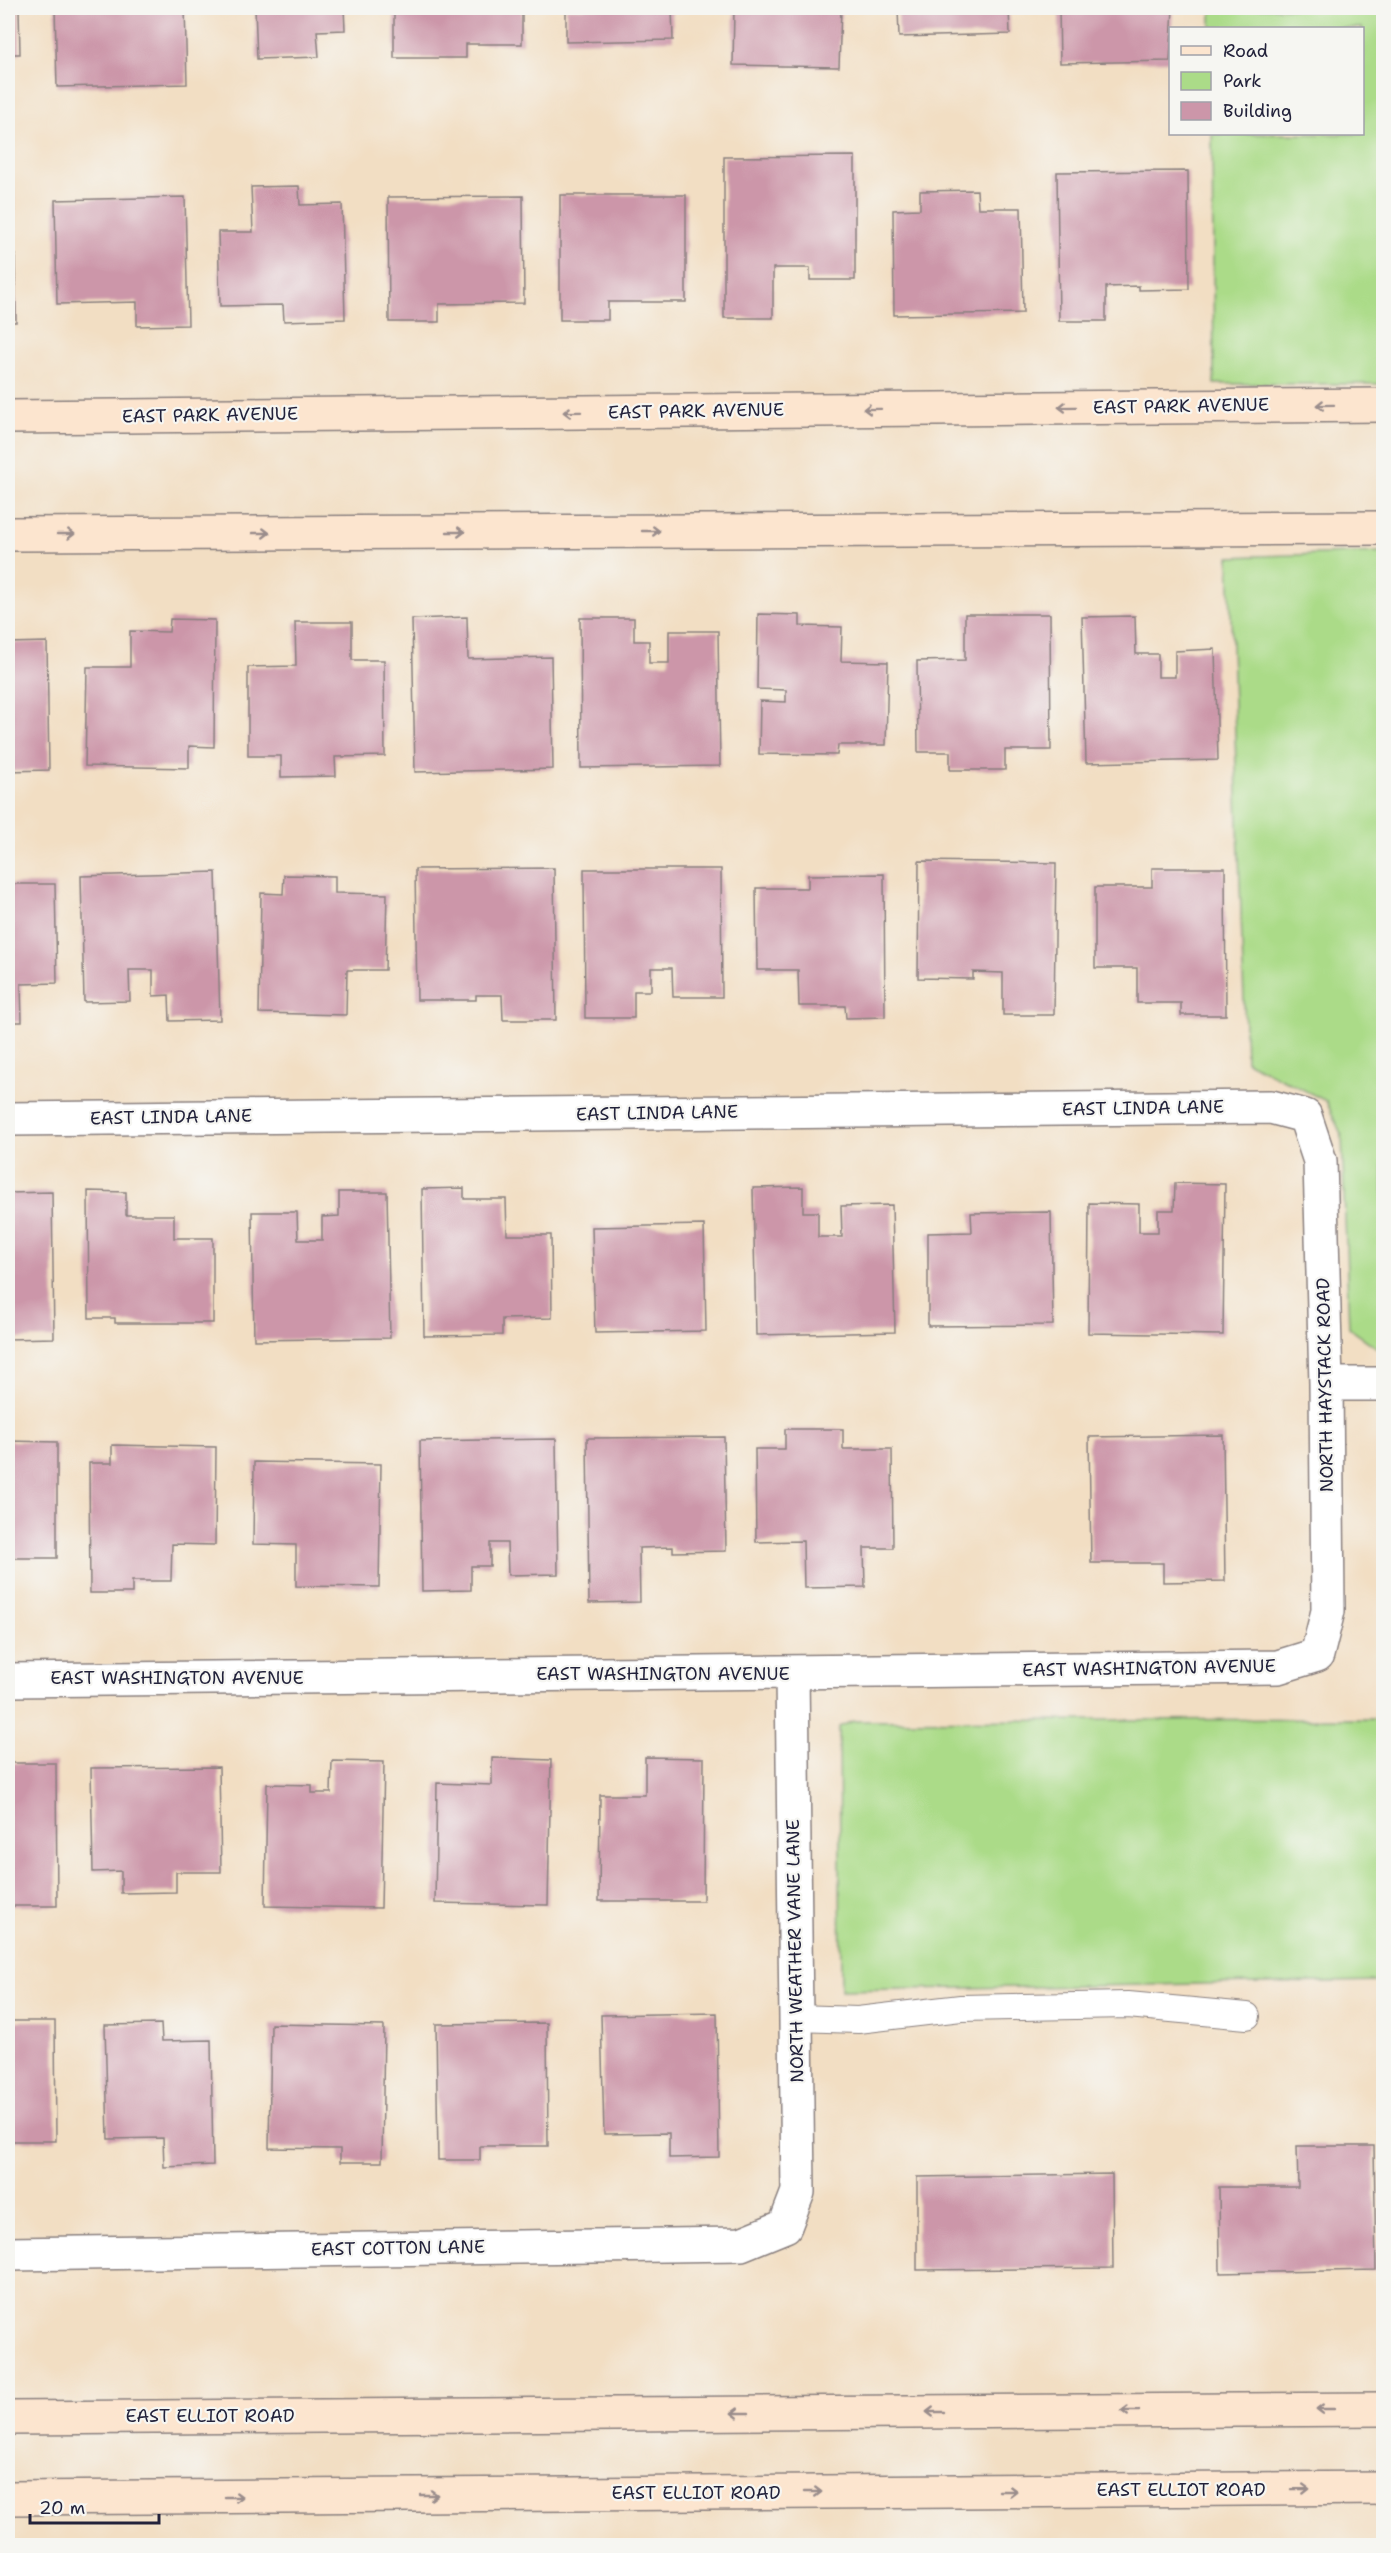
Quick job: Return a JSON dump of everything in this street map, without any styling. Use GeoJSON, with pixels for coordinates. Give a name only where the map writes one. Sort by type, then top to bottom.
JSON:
{"type":"FeatureCollection","features":[{"type":"Feature","properties":{"kind":"street","name":"EAST PARK AVENUE"},"geometry":{"type":"LineString","coordinates":[[8,417],[1383,405]]}},
{"type":"Feature","properties":{"kind":"street"},"geometry":{"type":"LineString","coordinates":[[8,534],[1383,528]]}},
{"type":"Feature","properties":{"kind":"street","name":"EAST LINDA LANE"},"geometry":{"type":"LineString","coordinates":[[8,1119],[1259,1107],[1271,1107],[1305,1116]]}},
{"type":"Feature","properties":{"kind":"street","name":"NORTH HAYSTACK ROAD"},"geometry":{"type":"LineString","coordinates":[[1305,1116],[1320,1161],[1326,1384],[1328,1611],[1317,1655]]}},
{"type":"Feature","properties":{"kind":"street"},"geometry":{"type":"LineString","coordinates":[[1326,1384],[1383,1384]]}},
{"type":"Feature","properties":{"kind":"street","name":"EAST WASHINGTON AVENUE"},"geometry":{"type":"LineString","coordinates":[[8,1680],[1278,1667],[1317,1655]]}},
{"type":"Feature","properties":{"kind":"street","name":"NORTH WEATHER VANE LANE"},"geometry":{"type":"LineString","coordinates":[[784,2226],[798,2192],[792,1673]]}},
{"type":"Feature","properties":{"kind":"street","name":"EAST COTTON LANE"},"geometry":{"type":"LineString","coordinates":[[8,2253],[741,2244],[784,2226]]}},
{"type":"Feature","properties":{"kind":"street","name":"EAST ELLIOT ROAD"},"geometry":{"type":"LineString","coordinates":[[8,2418],[1383,2409]]}},
{"type":"Feature","properties":{"kind":"street","name":"EAST ELLIOT ROAD"},"geometry":{"type":"LineString","coordinates":[[8,2498],[1383,2488]]}},
{"type":"Feature","properties":{"kind":"lane"},"geometry":{"type":"LineString","coordinates":[[796,2018],[858,2020],[961,2008],[1128,2005],[1247,2016]]}},
{"type":"Feature","properties":{"kind":"green space"},"geometry":{"type":"Polygon","coordinates":[[[1211,8],[1383,8],[1384,381],[1380,384],[1214,384],[1212,135],[1364,135],[1364,27],[1211,27],[1211,8]]]}},
{"type":"Feature","properties":{"kind":"green space"},"geometry":{"type":"Polygon","coordinates":[[[1383,552],[1383,1352],[1349,1328],[1342,1136],[1326,1101],[1246,1061],[1229,557],[1383,552]]]}},
{"type":"Feature","properties":{"kind":"green space"},"geometry":{"type":"Polygon","coordinates":[[[1383,1719],[1383,1981],[841,1990],[839,1727],[853,1721],[1383,1719]]]}},
{"type":"Feature","properties":{"kind":"building"},"geometry":{"type":"Polygon","coordinates":[[[8,8],[19,8],[20,54],[8,54],[8,8]]]}},
{"type":"Feature","properties":{"kind":"building"},"geometry":{"type":"Polygon","coordinates":[[[55,8],[185,8],[187,84],[57,87],[55,8]]]}},
{"type":"Feature","properties":{"kind":"building"},"geometry":{"type":"Polygon","coordinates":[[[255,8],[344,8],[345,30],[317,31],[319,57],[257,59],[255,8]]]}},
{"type":"Feature","properties":{"kind":"building"},"geometry":{"type":"Polygon","coordinates":[[[394,8],[522,8],[522,44],[466,44],[466,58],[394,58],[394,8]]]}},
{"type":"Feature","properties":{"kind":"building"},"geometry":{"type":"Polygon","coordinates":[[[566,8],[672,8],[673,40],[566,42],[566,8]]]}},
{"type":"Feature","properties":{"kind":"building"},"geometry":{"type":"Polygon","coordinates":[[[734,8],[841,8],[839,67],[733,65],[734,8]]]}},
{"type":"Feature","properties":{"kind":"building"},"geometry":{"type":"Polygon","coordinates":[[[898,8],[1009,8],[1010,34],[899,37],[898,8]]]}},
{"type":"Feature","properties":{"kind":"building"},"geometry":{"type":"Polygon","coordinates":[[[1059,8],[1173,8],[1172,27],[1169,27],[1169,61],[1060,63],[1059,8]]]}},
{"type":"Feature","properties":{"kind":"building"},"geometry":{"type":"Polygon","coordinates":[[[855,156],[855,280],[810,280],[810,268],[773,268],[773,318],[724,318],[724,157],[855,156]]]}},
{"type":"Feature","properties":{"kind":"building"},"geometry":{"type":"Polygon","coordinates":[[[1188,171],[1189,289],[1139,290],[1139,286],[1106,287],[1106,321],[1059,321],[1057,172],[1188,171]]]}},
{"type":"Feature","properties":{"kind":"building"},"geometry":{"type":"Polygon","coordinates":[[[299,186],[300,205],[342,204],[345,319],[284,321],[283,305],[220,306],[218,232],[253,232],[251,187],[299,186]]]}},
{"type":"Feature","properties":{"kind":"building"},"geometry":{"type":"Polygon","coordinates":[[[8,188],[14,188],[16,322],[8,322],[8,188]]]}},
{"type":"Feature","properties":{"kind":"building"},"geometry":{"type":"Polygon","coordinates":[[[977,190],[978,208],[1021,208],[1023,313],[894,315],[893,210],[920,209],[920,191],[977,190]]]}},
{"type":"Feature","properties":{"kind":"building"},"geometry":{"type":"Polygon","coordinates":[[[560,195],[686,195],[686,302],[608,302],[608,320],[560,320],[560,195]]]}},
{"type":"Feature","properties":{"kind":"building"},"geometry":{"type":"Polygon","coordinates":[[[523,196],[524,303],[439,304],[439,322],[389,322],[388,197],[523,196]]]}},
{"type":"Feature","properties":{"kind":"building"},"geometry":{"type":"Polygon","coordinates":[[[185,197],[188,325],[137,326],[137,302],[57,304],[55,200],[185,197]]]}},
{"type":"Feature","properties":{"kind":"building"},"geometry":{"type":"Polygon","coordinates":[[[758,614],[800,615],[800,626],[842,627],[841,661],[888,662],[886,745],[838,745],[837,755],[759,754],[760,701],[786,702],[786,690],[757,689],[758,614]]]}},
{"type":"Feature","properties":{"kind":"building"},"geometry":{"type":"Polygon","coordinates":[[[965,614],[1050,614],[1051,750],[1005,750],[1005,770],[950,770],[950,752],[918,752],[917,661],[965,660],[965,614]]]}},
{"type":"Feature","properties":{"kind":"building"},"geometry":{"type":"Polygon","coordinates":[[[1135,616],[1136,654],[1158,654],[1158,677],[1175,677],[1175,651],[1215,649],[1218,760],[1086,763],[1082,617],[1135,616]]]}},
{"type":"Feature","properties":{"kind":"building"},"geometry":{"type":"Polygon","coordinates":[[[467,617],[468,659],[551,657],[553,769],[415,772],[412,619],[467,617]]]}},
{"type":"Feature","properties":{"kind":"building"},"geometry":{"type":"Polygon","coordinates":[[[580,618],[634,618],[634,641],[649,641],[649,663],[669,663],[669,631],[718,631],[720,766],[581,768],[580,618]]]}},
{"type":"Feature","properties":{"kind":"building"},"geometry":{"type":"Polygon","coordinates":[[[170,619],[215,620],[214,747],[189,746],[189,768],[85,766],[87,667],[130,667],[130,631],[169,632],[170,619]]]}},
{"type":"Feature","properties":{"kind":"building"},"geometry":{"type":"Polygon","coordinates":[[[295,622],[352,622],[352,660],[384,660],[385,756],[335,757],[336,776],[281,777],[281,756],[248,756],[248,667],[296,666],[295,622]]]}},
{"type":"Feature","properties":{"kind":"building"},"geometry":{"type":"Polygon","coordinates":[[[47,642],[49,770],[8,771],[8,643],[47,642]]]}},
{"type":"Feature","properties":{"kind":"building"},"geometry":{"type":"Polygon","coordinates":[[[919,861],[1056,863],[1054,1015],[1003,1015],[1003,973],[973,972],[973,979],[918,978],[919,861]]]}},
{"type":"Feature","properties":{"kind":"building"},"geometry":{"type":"Polygon","coordinates":[[[554,868],[556,1020],[503,1020],[502,995],[476,995],[476,1000],[417,1000],[415,869],[554,868]]]}},
{"type":"Feature","properties":{"kind":"building"},"geometry":{"type":"Polygon","coordinates":[[[1152,868],[1225,868],[1226,1015],[1181,1015],[1181,1003],[1137,1003],[1137,968],[1095,968],[1095,887],[1152,887],[1152,868]]]}},
{"type":"Feature","properties":{"kind":"building"},"geometry":{"type":"Polygon","coordinates":[[[584,869],[721,869],[722,997],[673,997],[672,968],[651,968],[651,991],[634,991],[634,1018],[585,1018],[584,869]]]}},
{"type":"Feature","properties":{"kind":"building"},"geometry":{"type":"Polygon","coordinates":[[[216,872],[220,1020],[170,1021],[169,995],[153,996],[153,970],[129,970],[130,1001],[84,1002],[81,876],[216,872]]]}},
{"type":"Feature","properties":{"kind":"building"},"geometry":{"type":"Polygon","coordinates":[[[884,874],[885,1017],[846,1018],[845,1006],[799,1006],[798,970],[757,970],[756,888],[808,888],[808,875],[884,874]]]}},
{"type":"Feature","properties":{"kind":"building"},"geometry":{"type":"Polygon","coordinates":[[[284,875],[335,876],[335,893],[387,894],[385,970],[347,970],[346,1015],[259,1013],[261,893],[283,894],[284,875]]]}},
{"type":"Feature","properties":{"kind":"building"},"geometry":{"type":"Polygon","coordinates":[[[8,884],[55,884],[57,983],[21,984],[22,1022],[8,1022],[8,884]]]}},
{"type":"Feature","properties":{"kind":"building"},"geometry":{"type":"Polygon","coordinates":[[[1175,1183],[1225,1184],[1223,1335],[1088,1333],[1089,1203],[1139,1204],[1139,1232],[1158,1232],[1158,1210],[1174,1210],[1175,1183]]]}},
{"type":"Feature","properties":{"kind":"building"},"geometry":{"type":"Polygon","coordinates":[[[803,1187],[803,1212],[818,1212],[818,1237],[842,1237],[841,1206],[892,1205],[895,1332],[756,1335],[753,1188],[803,1187]]]}},
{"type":"Feature","properties":{"kind":"building"},"geometry":{"type":"Polygon","coordinates":[[[464,1188],[464,1199],[506,1199],[507,1235],[551,1235],[552,1318],[502,1319],[502,1335],[424,1336],[422,1189],[464,1188]]]}},
{"type":"Feature","properties":{"kind":"building"},"geometry":{"type":"Polygon","coordinates":[[[88,1191],[126,1192],[126,1215],[174,1215],[174,1238],[213,1238],[213,1323],[115,1323],[115,1318],[89,1318],[88,1191]]]}},
{"type":"Feature","properties":{"kind":"building"},"geometry":{"type":"Polygon","coordinates":[[[52,1192],[54,1338],[8,1339],[8,1193],[52,1192]]]}},
{"type":"Feature","properties":{"kind":"building"},"geometry":{"type":"Polygon","coordinates":[[[339,1192],[387,1192],[390,1338],[254,1340],[252,1212],[297,1212],[298,1240],[322,1240],[322,1217],[339,1216],[339,1192]]]}},
{"type":"Feature","properties":{"kind":"building"},"geometry":{"type":"Polygon","coordinates":[[[1051,1212],[1053,1325],[928,1326],[928,1233],[972,1232],[971,1213],[1051,1212]]]}},
{"type":"Feature","properties":{"kind":"building"},"geometry":{"type":"Polygon","coordinates":[[[704,1225],[706,1331],[595,1333],[592,1227],[704,1225]]]}},
{"type":"Feature","properties":{"kind":"building"},"geometry":{"type":"Polygon","coordinates":[[[785,1429],[843,1429],[843,1449],[892,1449],[893,1548],[864,1548],[865,1587],[804,1588],[803,1541],[756,1542],[755,1449],[785,1449],[785,1429]]]}},
{"type":"Feature","properties":{"kind":"building"},"geometry":{"type":"Polygon","coordinates":[[[1223,1435],[1225,1581],[1163,1582],[1163,1563],[1091,1563],[1089,1437],[1223,1435]]]}},
{"type":"Feature","properties":{"kind":"building"},"geometry":{"type":"Polygon","coordinates":[[[724,1437],[726,1551],[673,1552],[673,1547],[639,1548],[640,1602],[589,1603],[587,1438],[724,1437]]]}},
{"type":"Feature","properties":{"kind":"building"},"geometry":{"type":"Polygon","coordinates":[[[556,1439],[558,1574],[508,1575],[507,1543],[490,1543],[490,1566],[471,1566],[471,1590],[422,1591],[420,1441],[556,1439]]]}},
{"type":"Feature","properties":{"kind":"building"},"geometry":{"type":"Polygon","coordinates":[[[8,1441],[57,1442],[57,1558],[8,1558],[8,1441]]]}},
{"type":"Feature","properties":{"kind":"building"},"geometry":{"type":"Polygon","coordinates":[[[112,1445],[216,1447],[215,1545],[172,1544],[171,1581],[132,1581],[132,1593],[90,1593],[89,1463],[112,1463],[112,1445]]]}},
{"type":"Feature","properties":{"kind":"building"},"geometry":{"type":"Polygon","coordinates":[[[254,1462],[381,1464],[379,1587],[296,1586],[296,1545],[253,1544],[254,1462]]]}},
{"type":"Feature","properties":{"kind":"building"},"geometry":{"type":"Polygon","coordinates":[[[645,1757],[704,1758],[703,1901],[599,1901],[600,1795],[645,1795],[645,1757]]]}},
{"type":"Feature","properties":{"kind":"building"},"geometry":{"type":"Polygon","coordinates":[[[492,1758],[551,1760],[548,1905],[435,1903],[437,1783],[492,1785],[492,1758]]]}},
{"type":"Feature","properties":{"kind":"building"},"geometry":{"type":"Polygon","coordinates":[[[332,1761],[384,1762],[381,1908],[265,1906],[267,1784],[312,1785],[312,1793],[331,1793],[332,1761]]]}},
{"type":"Feature","properties":{"kind":"building"},"geometry":{"type":"Polygon","coordinates":[[[8,1763],[56,1763],[57,1906],[8,1906],[8,1763]]]}},
{"type":"Feature","properties":{"kind":"building"},"geometry":{"type":"Polygon","coordinates":[[[219,1767],[221,1872],[176,1872],[176,1892],[121,1893],[121,1871],[93,1872],[91,1768],[219,1767]]]}},
{"type":"Feature","properties":{"kind":"building"},"geometry":{"type":"Polygon","coordinates":[[[717,2013],[719,2157],[669,2158],[669,2133],[604,2134],[601,2015],[717,2013]]]}},
{"type":"Feature","properties":{"kind":"building"},"geometry":{"type":"Polygon","coordinates":[[[8,2021],[55,2021],[56,2141],[8,2141],[8,2021]]]}},
{"type":"Feature","properties":{"kind":"building"},"geometry":{"type":"Polygon","coordinates":[[[547,2023],[548,2146],[480,2146],[480,2160],[438,2160],[436,2024],[547,2023]]]}},
{"type":"Feature","properties":{"kind":"building"},"geometry":{"type":"Polygon","coordinates":[[[161,2024],[162,2041],[211,2040],[213,2165],[164,2167],[163,2138],[108,2139],[105,2025],[161,2024]]]}},
{"type":"Feature","properties":{"kind":"building"},"geometry":{"type":"Polygon","coordinates":[[[271,2024],[384,2026],[382,2162],[340,2162],[340,2149],[269,2148],[271,2024]]]}},
{"type":"Feature","properties":{"kind":"building"},"geometry":{"type":"Polygon","coordinates":[[[1297,2146],[1374,2146],[1376,2270],[1220,2273],[1219,2187],[1298,2187],[1297,2146]]]}},
{"type":"Feature","properties":{"kind":"building"},"geometry":{"type":"Polygon","coordinates":[[[1112,2174],[1113,2268],[917,2270],[917,2177],[1112,2174]]]}}]}
